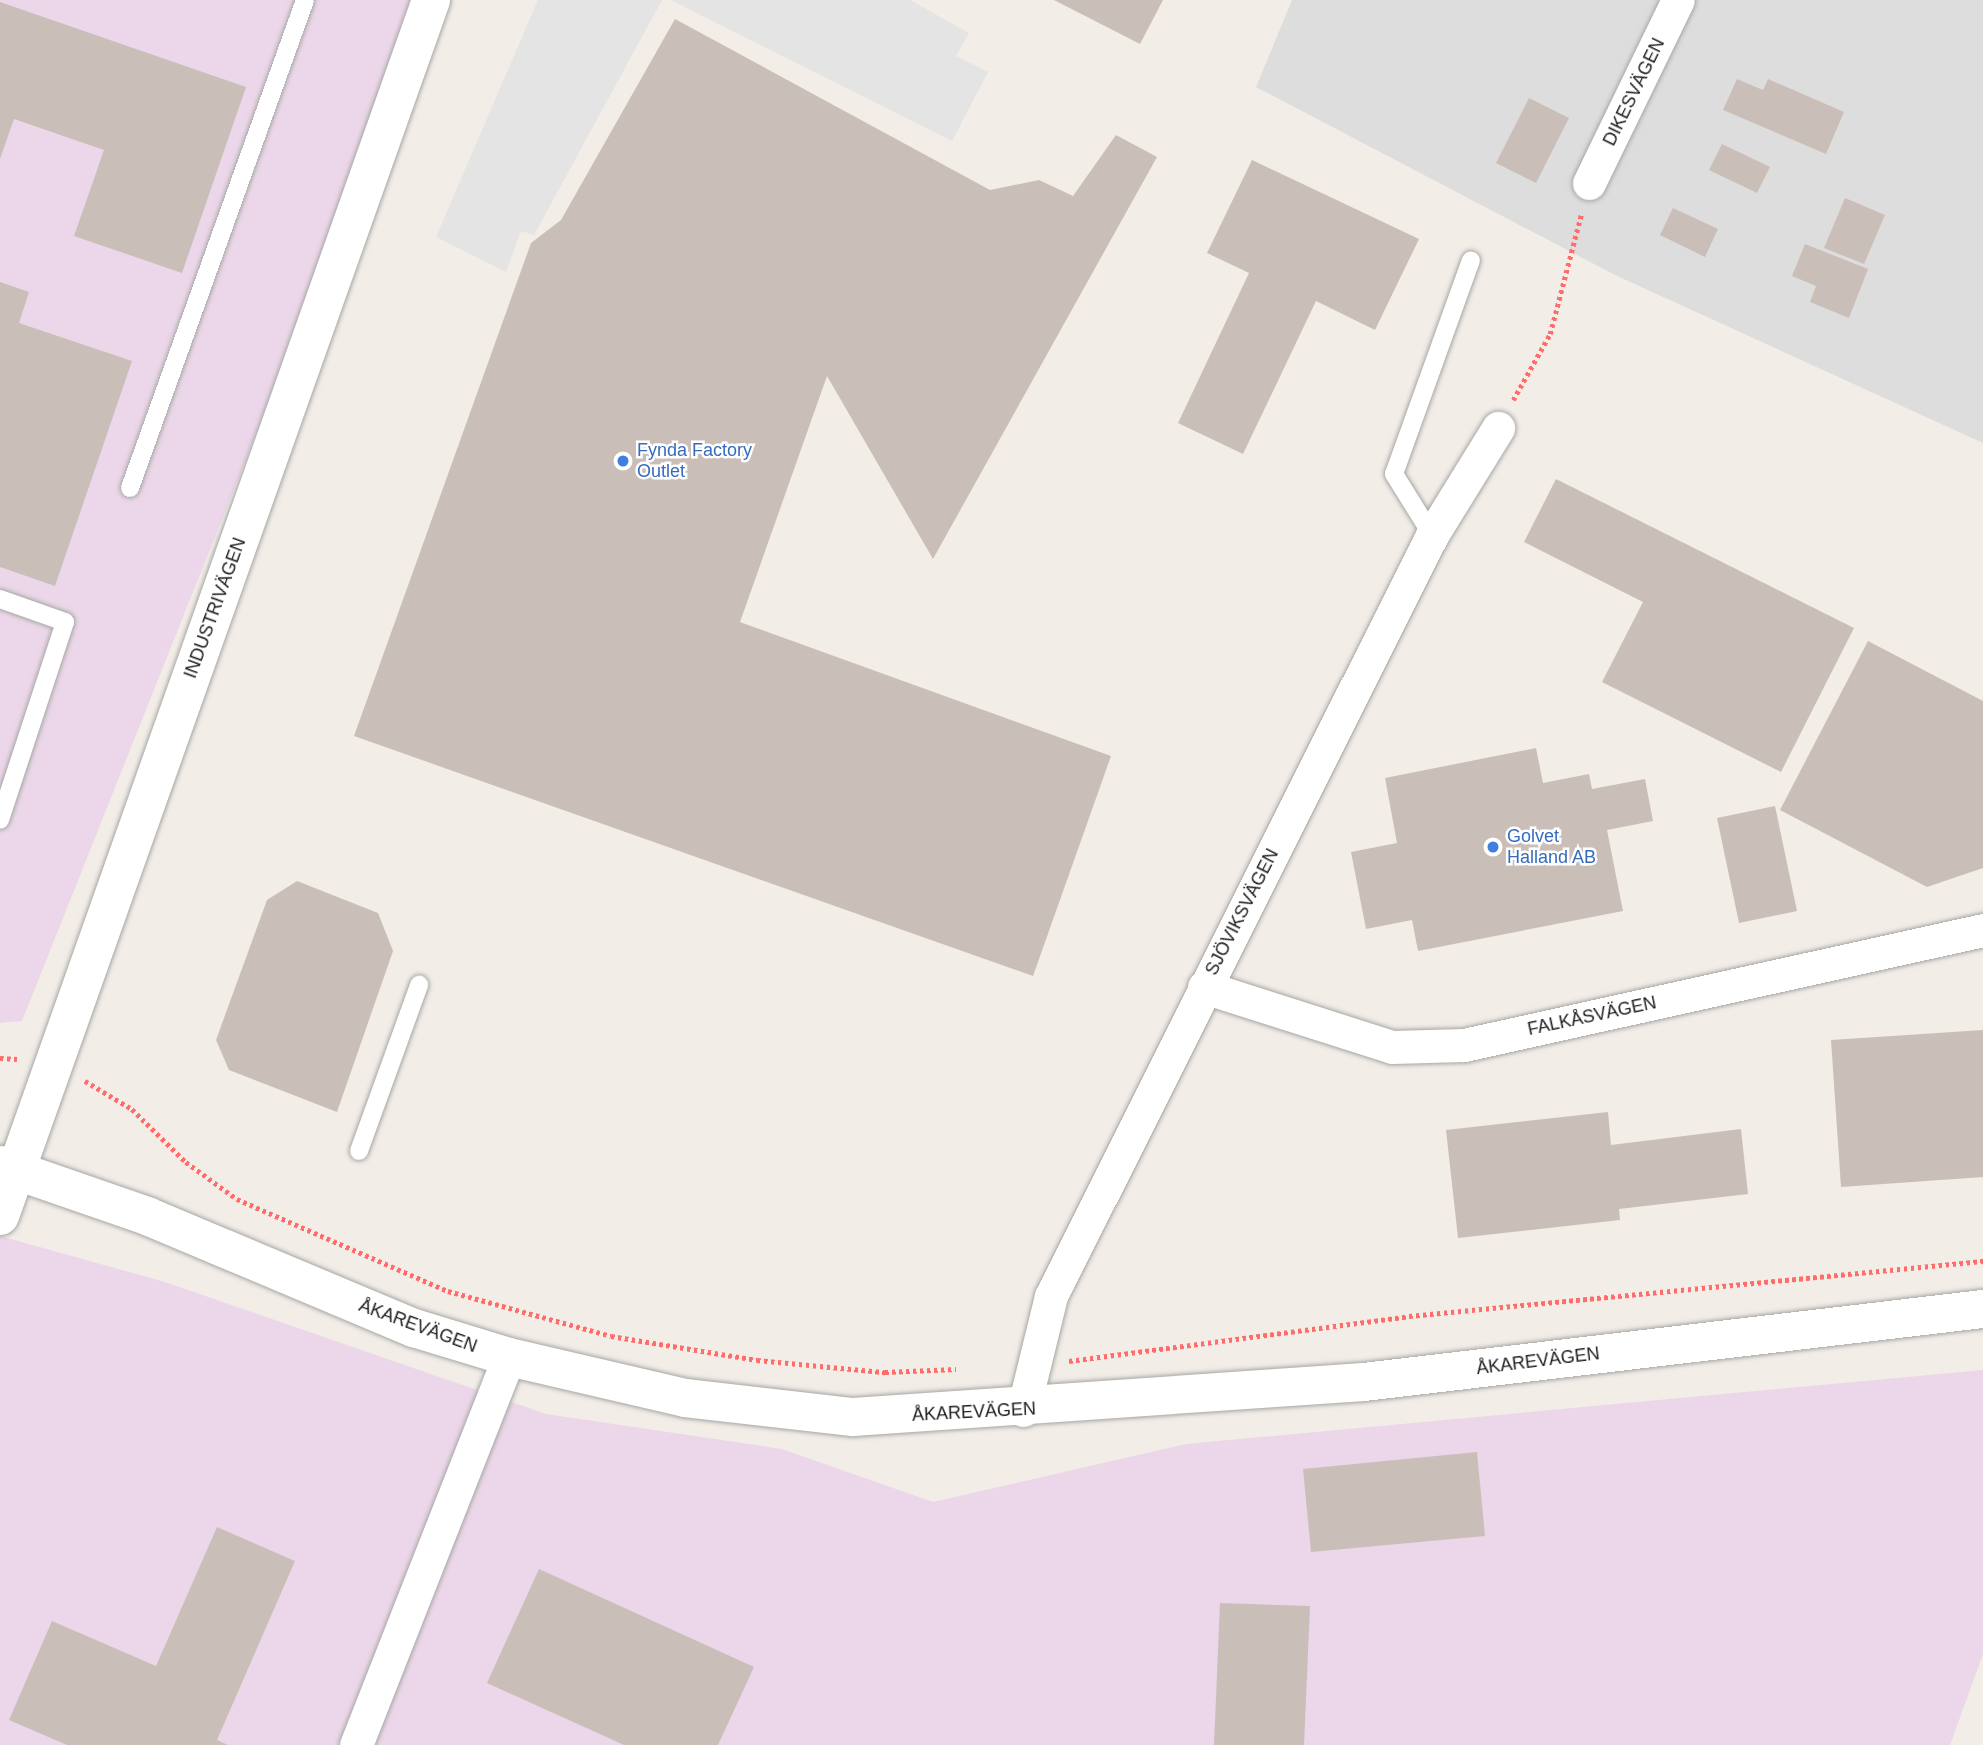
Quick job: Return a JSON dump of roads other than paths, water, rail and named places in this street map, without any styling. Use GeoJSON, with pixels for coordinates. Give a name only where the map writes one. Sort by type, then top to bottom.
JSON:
{"type":"FeatureCollection","features":[{"type":"Feature","properties":{"kind":"street","name":"INDUSTRIVÄGEN"},"geometry":{"type":"LineString","coordinates":[[0,1216],[10,1168],[55,1069],[103,916],[431,0]]}},
{"type":"Feature","properties":{"kind":"street","name":"DIKESVÄGEN"},"geometry":{"type":"LineString","coordinates":[[1589,183],[1678,0]]}},
{"type":"Feature","properties":{"kind":"street","name":"SJÖVIKSVÄGEN"},"geometry":{"type":"LineString","coordinates":[[1023,1410],[1030,1366],[1051,1296],[1432,535],[1498,428]]}},
{"type":"Feature","properties":{"kind":"street","name":"FALKÅSVÄGEN"},"geometry":{"type":"LineString","coordinates":[[1205,987],[1392,1047],[1464,1045],[1983,930]]}},
{"type":"Feature","properties":{"kind":"street","name":"ÅKAREVÄGEN"},"geometry":{"type":"LineString","coordinates":[[10,1168],[415,1328],[509,1357],[685,1398],[853,1418],[1023,1410],[1364,1382],[1983,1309]]}},
{"type":"Feature","properties":{"kind":"street"},"geometry":{"type":"LineString","coordinates":[[356,1745],[509,1357]]}},
{"type":"Feature","properties":{"kind":"lane"},"geometry":{"type":"LineString","coordinates":[[130,488],[305,0]]}},
{"type":"Feature","properties":{"kind":"lane"},"geometry":{"type":"LineString","coordinates":[[1432,535],[1394,474],[1471,260]]}},
{"type":"Feature","properties":{"kind":"lane"},"geometry":{"type":"LineString","coordinates":[[0,599],[65,622],[0,820]]}},
{"type":"Feature","properties":{"kind":"lane"},"geometry":{"type":"LineString","coordinates":[[359,1151],[419,985]]}},
{"type":"Feature","properties":{"kind":"place","name":"Fynda Factory Outlet"},"geometry":{"type":"Point","coordinates":[623,461]}},
{"type":"Feature","properties":{"kind":"place","name":"Golvet Halland AB"},"geometry":{"type":"Point","coordinates":[1493,847]}}]}
